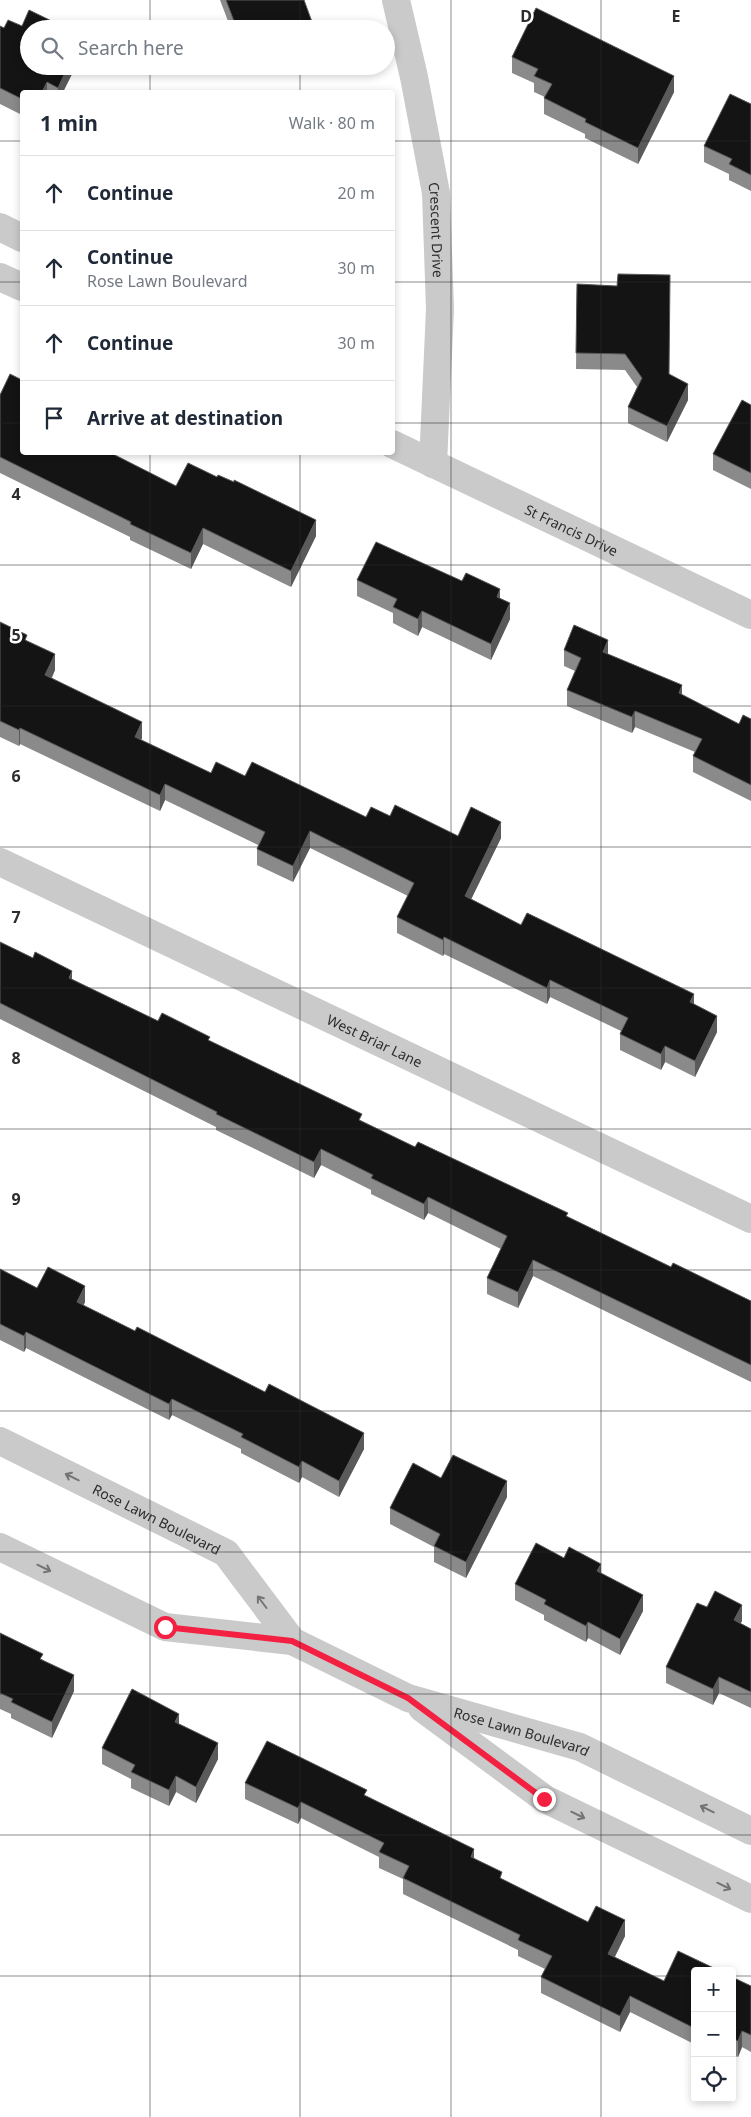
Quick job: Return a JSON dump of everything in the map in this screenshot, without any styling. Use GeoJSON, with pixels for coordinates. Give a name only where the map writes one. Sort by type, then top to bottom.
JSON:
{"type":"FeatureCollection","features":[{"type":"Feature","properties":{"kind":"street","name":"Crescent Drive"},"geometry":{"type":"LineString","coordinates":[[396,0],[414,77],[436,193],[440,308],[433,464]]}},
{"type":"Feature","properties":{"kind":"street"},"geometry":{"type":"LineString","coordinates":[[0,227],[20,237]]}},
{"type":"Feature","properties":{"kind":"street"},"geometry":{"type":"LineString","coordinates":[[0,277],[20,287]]}},
{"type":"Feature","properties":{"kind":"street","name":"St Francis Drive"},"geometry":{"type":"LineString","coordinates":[[395,445],[751,615]]}},
{"type":"Feature","properties":{"kind":"street","name":"West Briar Lane"},"geometry":{"type":"LineString","coordinates":[[0,862],[751,1219]]}},
{"type":"Feature","properties":{"kind":"street","name":"Rose Lawn Boulevard"},"geometry":{"type":"LineString","coordinates":[[0,1441],[226,1553],[292,1641],[408,1698],[580,1747],[751,1831]]}},
{"type":"Feature","properties":{"kind":"street"},"geometry":{"type":"LineString","coordinates":[[0,1547],[165,1627],[292,1641]]}},
{"type":"Feature","properties":{"kind":"street"},"geometry":{"type":"LineString","coordinates":[[408,1698],[544,1799],[751,1899]]}},
{"type":"Feature","properties":{"kind":"building"},"geometry":{"type":"Polygon","coordinates":[[[226,0],[304,0],[311,20],[234,20],[226,0]]]}},
{"type":"Feature","properties":{"kind":"building"},"geometry":{"type":"Polygon","coordinates":[[[536,8],[674,76],[638,148],[585,122],[586,119],[544,98],[552,84],[534,76],[538,69],[512,57],[536,8]]]}},
{"type":"Feature","properties":{"kind":"building"},"geometry":{"type":"Polygon","coordinates":[[[29,10],[50,20],[25,20],[29,10]]]}},
{"type":"Feature","properties":{"kind":"building"},"geometry":{"type":"Polygon","coordinates":[[[8,20],[20,25],[20,75],[64,75],[58,88],[47,82],[43,90],[20,90],[20,98],[0,88],[0,26],[4,28],[8,20]]]}},
{"type":"Feature","properties":{"kind":"building"},"geometry":{"type":"Polygon","coordinates":[[[730,94],[751,104],[751,175],[729,164],[732,159],[704,146],[730,94]]]}},
{"type":"Feature","properties":{"kind":"building"},"geometry":{"type":"Polygon","coordinates":[[[618,274],[670,275],[669,374],[688,384],[667,426],[628,407],[642,378],[625,354],[576,353],[577,284],[617,286],[618,274]]]}},
{"type":"Feature","properties":{"kind":"building"},"geometry":{"type":"Polygon","coordinates":[[[10,374],[20,379],[20,455],[115,455],[176,486],[188,463],[217,477],[218,475],[234,482],[234,480],[316,520],[291,571],[203,528],[191,553],[0,457],[0,395],[10,374]]]}},
{"type":"Feature","properties":{"kind":"building"},"geometry":{"type":"Polygon","coordinates":[[[742,400],[751,405],[751,473],[713,454],[742,400]]]}},
{"type":"Feature","properties":{"kind":"building"},"geometry":{"type":"Polygon","coordinates":[[[376,542],[462,581],[466,573],[500,589],[497,597],[510,603],[491,644],[422,611],[418,619],[393,607],[397,599],[357,580],[376,542]]]}},
{"type":"Feature","properties":{"kind":"building"},"geometry":{"type":"Polygon","coordinates":[[[0,622],[27,635],[25,640],[55,654],[45,675],[142,722],[135,737],[211,773],[216,762],[245,776],[252,762],[366,817],[371,807],[390,816],[395,805],[458,836],[471,807],[501,822],[465,896],[521,925],[527,913],[694,994],[690,1002],[717,1016],[695,1061],[665,1046],[661,1054],[620,1034],[628,1018],[550,980],[547,988],[444,937],[443,940],[397,917],[414,883],[310,831],[293,866],[257,849],[265,832],[165,784],[160,795],[20,728],[19,730],[0,721],[0,622]]]}},
{"type":"Feature","properties":{"kind":"building"},"geometry":{"type":"Polygon","coordinates":[[[574,625],[608,640],[603,652],[682,685],[679,693],[739,724],[743,715],[751,719],[751,785],[693,756],[702,739],[635,711],[632,717],[567,690],[581,658],[564,650],[574,625]]]}},
{"type":"Feature","properties":{"kind":"building"},"geometry":{"type":"Polygon","coordinates":[[[0,942],[33,958],[35,952],[72,971],[69,978],[158,1021],[162,1013],[210,1037],[208,1040],[362,1114],[359,1120],[415,1147],[418,1142],[568,1213],[566,1216],[671,1267],[673,1263],[751,1301],[751,1365],[533,1260],[518,1292],[487,1278],[507,1236],[428,1197],[424,1204],[371,1178],[373,1175],[321,1149],[314,1162],[0,1003],[0,942]]]}},
{"type":"Feature","properties":{"kind":"building"},"geometry":{"type":"Polygon","coordinates":[[[48,1267],[85,1286],[77,1302],[135,1331],[137,1327],[265,1392],[269,1384],[364,1433],[339,1481],[302,1461],[299,1467],[241,1437],[243,1434],[172,1399],[169,1404],[26,1332],[24,1336],[0,1324],[0,1269],[37,1288],[48,1267]]]}},
{"type":"Feature","properties":{"kind":"building"},"geometry":{"type":"Polygon","coordinates":[[[453,1455],[507,1481],[466,1562],[434,1546],[440,1534],[390,1508],[413,1463],[441,1478],[453,1455]]]}},
{"type":"Feature","properties":{"kind":"building"},"geometry":{"type":"Polygon","coordinates":[[[536,1543],[564,1558],[569,1547],[601,1564],[597,1571],[643,1595],[620,1639],[588,1622],[586,1626],[544,1604],[546,1600],[515,1584],[536,1543]]]}},
{"type":"Feature","properties":{"kind":"building"},"geometry":{"type":"Polygon","coordinates":[[[715,1591],[742,1605],[734,1620],[751,1629],[751,1692],[719,1677],[713,1689],[666,1667],[697,1603],[707,1607],[715,1591]]]}},
{"type":"Feature","properties":{"kind":"building"},"geometry":{"type":"Polygon","coordinates":[[[0,1633],[43,1654],[40,1659],[74,1675],[52,1722],[11,1702],[13,1699],[0,1693],[0,1633]]]}},
{"type":"Feature","properties":{"kind":"building"},"geometry":{"type":"Polygon","coordinates":[[[132,1689],[179,1714],[175,1722],[218,1743],[196,1787],[176,1776],[169,1790],[131,1772],[135,1765],[102,1748],[132,1689]]]}},
{"type":"Feature","properties":{"kind":"building"},"geometry":{"type":"Polygon","coordinates":[[[267,1741],[367,1790],[364,1795],[474,1849],[471,1857],[502,1872],[500,1878],[588,1922],[596,1906],[625,1920],[608,1954],[664,1981],[678,1951],[712,1967],[691,1967],[691,2026],[630,1996],[620,2016],[541,1977],[552,1956],[518,1940],[520,1935],[403,1878],[409,1866],[379,1852],[384,1843],[301,1802],[298,1808],[245,1783],[267,1741]]]}},
{"type":"Feature","properties":{"kind":"building"},"geometry":{"type":"Polygon","coordinates":[[[736,1979],[751,1986],[751,2035],[742,2031],[738,2041],[736,2040],[736,1979]]]}},
{"type":"Feature","properties":{"kind":"route"},"geometry":{"type":"LineString","coordinates":[[165,1627],[292,1641],[408,1698],[544,1799]]}}]}
